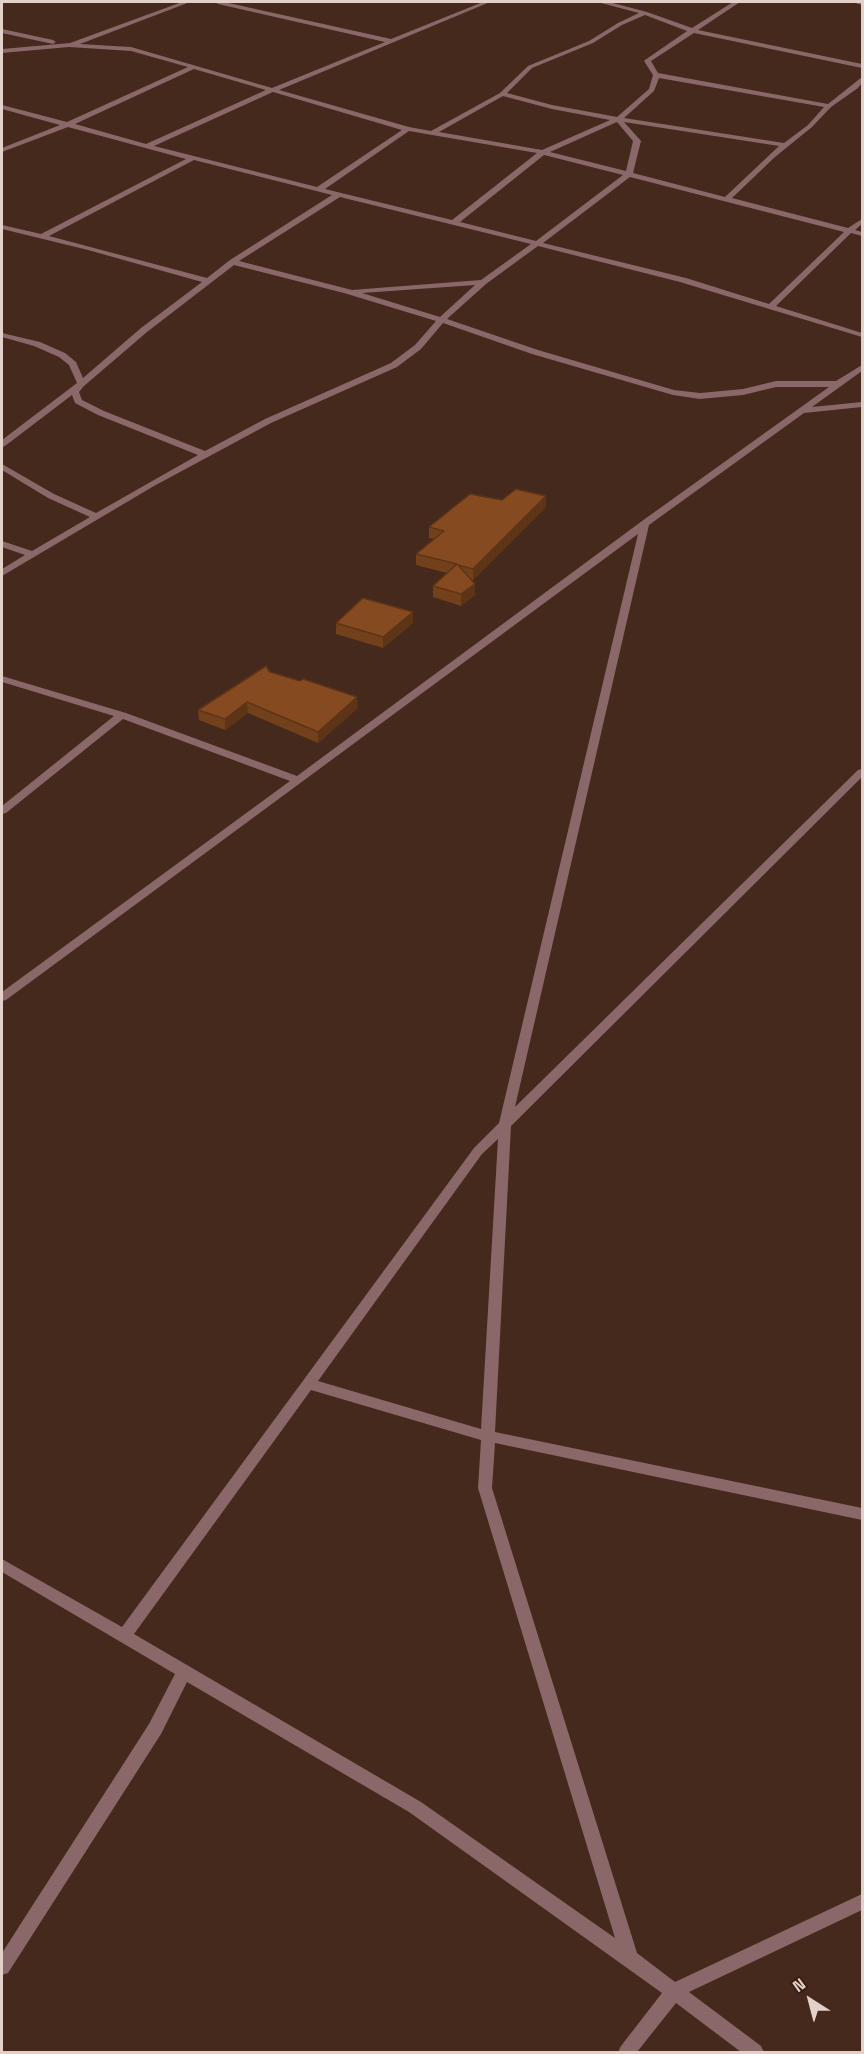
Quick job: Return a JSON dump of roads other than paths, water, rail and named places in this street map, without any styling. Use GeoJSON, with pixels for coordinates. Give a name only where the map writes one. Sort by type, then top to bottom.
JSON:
{"type":"FeatureCollection","features":[{"type":"Feature","properties":{"kind":"street"},"geometry":{"type":"LineString","coordinates":[[2,51],[69,45],[187,2]]}},
{"type":"Feature","properties":{"kind":"street"},"geometry":{"type":"LineString","coordinates":[[218,2],[391,41]]}},
{"type":"Feature","properties":{"kind":"street"},"geometry":{"type":"LineString","coordinates":[[246,8],[261,2]]}},
{"type":"Feature","properties":{"kind":"street"},"geometry":{"type":"LineString","coordinates":[[147,146],[272,90],[487,2]]}},
{"type":"Feature","properties":{"kind":"street"},"geometry":{"type":"LineString","coordinates":[[603,2],[645,13],[691,30],[862,66]]}},
{"type":"Feature","properties":{"kind":"street"},"geometry":{"type":"LineString","coordinates":[[737,2],[691,30],[647,61],[656,75],[829,106]]}},
{"type":"Feature","properties":{"kind":"street"},"geometry":{"type":"LineString","coordinates":[[857,2],[862,3]]}},
{"type":"Feature","properties":{"kind":"street"},"geometry":{"type":"LineString","coordinates":[[434,132],[502,94],[530,66],[591,42],[620,24],[645,13]]}},
{"type":"Feature","properties":{"kind":"street"},"geometry":{"type":"LineString","coordinates":[[2,32],[69,45],[131,49],[408,129],[543,152],[862,234]]}},
{"type":"Feature","properties":{"kind":"street"},"geometry":{"type":"LineString","coordinates":[[2,150],[69,124],[194,67]]}},
{"type":"Feature","properties":{"kind":"street"},"geometry":{"type":"LineString","coordinates":[[455,222],[543,152],[618,119],[652,90],[656,75]]}},
{"type":"Feature","properties":{"kind":"street"},"geometry":{"type":"LineString","coordinates":[[727,199],[810,126],[829,106],[856,87],[862,79]]}},
{"type":"Feature","properties":{"kind":"street"},"geometry":{"type":"LineString","coordinates":[[502,94],[552,107],[618,119],[786,145]]}},
{"type":"Feature","properties":{"kind":"street"},"geometry":{"type":"LineString","coordinates":[[2,107],[193,158],[683,280],[862,335]]}},
{"type":"Feature","properties":{"kind":"street"},"geometry":{"type":"LineString","coordinates":[[2,573],[96,516],[268,421],[394,365],[418,347],[441,320],[483,282],[629,174],[637,141],[618,119]]}},
{"type":"Feature","properties":{"kind":"street"},"geometry":{"type":"LineString","coordinates":[[319,189],[408,129]]}},
{"type":"Feature","properties":{"kind":"street"},"geometry":{"type":"LineString","coordinates":[[42,236],[193,158]]}},
{"type":"Feature","properties":{"kind":"street"},"geometry":{"type":"LineString","coordinates":[[2,444],[233,262],[339,194]]}},
{"type":"Feature","properties":{"kind":"street"},"geometry":{"type":"LineString","coordinates":[[770,307],[862,221]]}},
{"type":"Feature","properties":{"kind":"street"},"geometry":{"type":"LineString","coordinates":[[2,227],[209,282]]}},
{"type":"Feature","properties":{"kind":"street"},"geometry":{"type":"LineString","coordinates":[[233,262],[347,291],[535,352],[673,392],[700,396],[743,392],[776,384],[838,384]]}},
{"type":"Feature","properties":{"kind":"street"},"geometry":{"type":"LineString","coordinates":[[347,291],[483,282]]}},
{"type":"Feature","properties":{"kind":"street"},"geometry":{"type":"LineString","coordinates":[[2,335],[37,344],[62,355],[73,364],[81,384]]}},
{"type":"Feature","properties":{"kind":"street"},"geometry":{"type":"LineString","coordinates":[[2,997],[645,523],[862,367]]}},
{"type":"Feature","properties":{"kind":"street"},"geometry":{"type":"LineString","coordinates":[[81,384],[75,392],[78,401],[101,413],[206,455]]}},
{"type":"Feature","properties":{"kind":"street"},"geometry":{"type":"LineString","coordinates":[[802,410],[862,405]]}},
{"type":"Feature","properties":{"kind":"street"},"geometry":{"type":"LineString","coordinates":[[2,467],[51,496],[96,516]]}},
{"type":"Feature","properties":{"kind":"street"},"geometry":{"type":"LineString","coordinates":[[630,1958],[485,1488],[505,1125],[645,523]]}},
{"type":"Feature","properties":{"kind":"street"},"geometry":{"type":"LineString","coordinates":[[2,544],[31,554]]}},
{"type":"Feature","properties":{"kind":"street"},"geometry":{"type":"LineString","coordinates":[[2,679],[122,715],[298,780]]}},
{"type":"Feature","properties":{"kind":"street"},"geometry":{"type":"LineString","coordinates":[[2,811],[122,715]]}},
{"type":"Feature","properties":{"kind":"street"},"geometry":{"type":"LineString","coordinates":[[124,1636],[478,1151],[862,772]]}},
{"type":"Feature","properties":{"kind":"street"},"geometry":{"type":"LineString","coordinates":[[308,1384],[487,1436],[862,1514]]}},
{"type":"Feature","properties":{"kind":"street"},"geometry":{"type":"LineString","coordinates":[[2,1564],[415,1807],[630,1958],[755,2052]]}},
{"type":"Feature","properties":{"kind":"street"},"geometry":{"type":"LineString","coordinates":[[2,1967],[155,1729],[185,1671]]}},
{"type":"Feature","properties":{"kind":"street"},"geometry":{"type":"LineString","coordinates":[[627,2052],[674,1991],[862,1902]]}}]}
